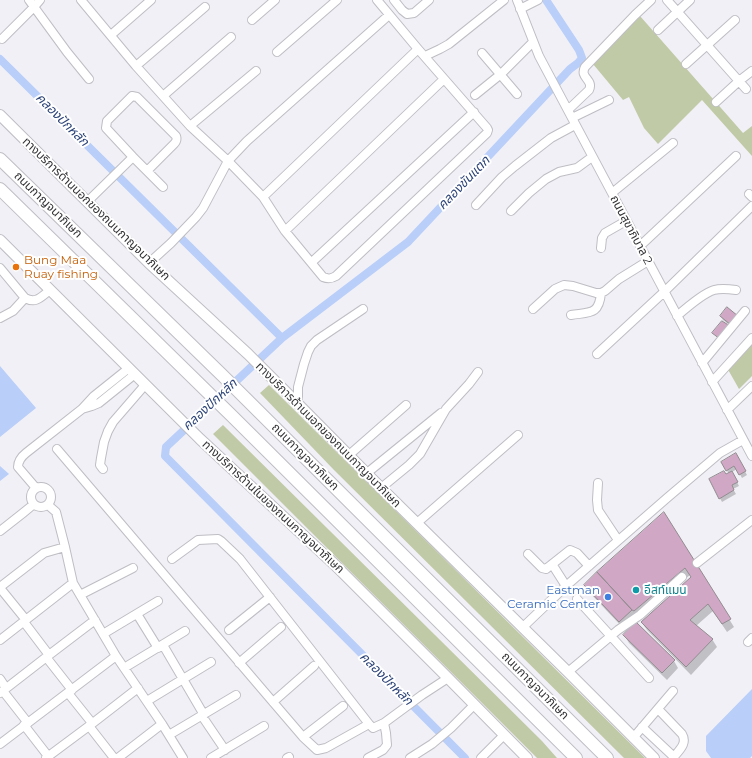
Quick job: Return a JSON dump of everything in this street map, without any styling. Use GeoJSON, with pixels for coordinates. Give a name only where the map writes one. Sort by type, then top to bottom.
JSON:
{"type":"FeatureCollection","features":[{"type":"Feature","properties":{"kind":"highway","name":"ถนนกาญจนาภิเษก"},"geometry":{"type":"LineString","coordinates":[[0,159],[249,402],[607,758]]}},
{"type":"Feature","properties":{"kind":"highway","name":"ถนนกาญจนาภิเษก"},"geometry":{"type":"LineString","coordinates":[[0,189],[232,416],[576,758]]}},
{"type":"Feature","properties":{"kind":"main road","name":"ทางบริการด้านนอกของถนนกาญจนาภิเษก"},"geometry":{"type":"LineString","coordinates":[[0,115],[150,263],[248,354],[654,758]]}},
{"type":"Feature","properties":{"kind":"main road","name":"ทางบริการด้านในของถนนกาญจนาภิเษก"},"geometry":{"type":"LineString","coordinates":[[1,245],[50,290],[200,438],[334,564],[527,758]]}},
{"type":"Feature","properties":{"kind":"street"},"geometry":{"type":"LineString","coordinates":[[29,0],[89,79]]}},
{"type":"Feature","properties":{"kind":"street"},"geometry":{"type":"LineString","coordinates":[[2,39],[40,0]]}},
{"type":"Feature","properties":{"kind":"street"},"geometry":{"type":"LineString","coordinates":[[111,35],[151,0]]}},
{"type":"Feature","properties":{"kind":"street"},"geometry":{"type":"LineString","coordinates":[[252,20],[275,0]]}},
{"type":"Feature","properties":{"kind":"street"},"geometry":{"type":"LineString","coordinates":[[277,52],[337,0]]}},
{"type":"Feature","properties":{"kind":"street"},"geometry":{"type":"LineString","coordinates":[[85,1],[136,66],[190,126],[228,161],[263,197],[285,232],[323,276],[332,278],[336,276],[487,133],[488,130],[377,0]]}},
{"type":"Feature","properties":{"kind":"street"},"geometry":{"type":"LineString","coordinates":[[397,1],[402,10],[407,14],[414,13],[429,0]]}},
{"type":"Feature","properties":{"kind":"street"},"geometry":{"type":"LineString","coordinates":[[425,56],[449,44],[504,0]]}},
{"type":"Feature","properties":{"kind":"street","name":"ถนนสุขาภิบาล 2"},"geometry":{"type":"LineString","coordinates":[[517,0],[543,64],[727,410],[747,443],[752,456]]}},
{"type":"Feature","properties":{"kind":"street"},"geometry":{"type":"LineString","coordinates":[[520,9],[537,0]]}},
{"type":"Feature","properties":{"kind":"street"},"geometry":{"type":"LineString","coordinates":[[476,205],[502,177],[551,138],[571,118],[589,90],[590,83],[583,74],[585,67],[651,0]]}},
{"type":"Feature","properties":{"kind":"street"},"geometry":{"type":"LineString","coordinates":[[667,0],[746,89]]}},
{"type":"Feature","properties":{"kind":"street"},"geometry":{"type":"LineString","coordinates":[[658,30],[690,0]]}},
{"type":"Feature","properties":{"kind":"street"},"geometry":{"type":"LineString","coordinates":[[136,66],[205,7]]}},
{"type":"Feature","properties":{"kind":"street"},"geometry":{"type":"LineString","coordinates":[[150,263],[196,217],[203,208],[228,161],[247,141],[390,15]]}},
{"type":"Feature","properties":{"kind":"street"},"geometry":{"type":"LineString","coordinates":[[686,64],[736,20]]}},
{"type":"Feature","properties":{"kind":"street"},"geometry":{"type":"LineString","coordinates":[[163,96],[231,37]]}},
{"type":"Feature","properties":{"kind":"street"},"geometry":{"type":"LineString","coordinates":[[475,95],[501,74],[533,42]]}},
{"type":"Feature","properties":{"kind":"street"},"geometry":{"type":"LineString","coordinates":[[263,197],[418,49]]}},
{"type":"Feature","properties":{"kind":"street"},"geometry":{"type":"LineString","coordinates":[[482,53],[517,94]]}},
{"type":"Feature","properties":{"kind":"street"},"geometry":{"type":"LineString","coordinates":[[190,126],[256,71]]}},
{"type":"Feature","properties":{"kind":"street"},"geometry":{"type":"LineString","coordinates":[[716,102],[752,71]]}},
{"type":"Feature","properties":{"kind":"street"},"geometry":{"type":"LineString","coordinates":[[285,232],[444,79]]}},
{"type":"Feature","properties":{"kind":"street"},"geometry":{"type":"LineString","coordinates":[[147,171],[174,144],[177,138],[165,124],[137,97],[134,96],[130,98],[107,121],[106,128],[133,157],[147,171],[163,187]]}},
{"type":"Feature","properties":{"kind":"street"},"geometry":{"type":"LineString","coordinates":[[571,118],[609,100]]}},
{"type":"Feature","properties":{"kind":"street"},"geometry":{"type":"LineString","coordinates":[[312,262],[474,112]]}},
{"type":"Feature","properties":{"kind":"street"},"geometry":{"type":"LineString","coordinates":[[612,193],[673,143]]}},
{"type":"Feature","properties":{"kind":"street"},"geometry":{"type":"LineString","coordinates":[[640,246],[736,156]]}},
{"type":"Feature","properties":{"kind":"street"},"geometry":{"type":"LineString","coordinates":[[88,202],[133,157]]}},
{"type":"Feature","properties":{"kind":"street"},"geometry":{"type":"LineString","coordinates":[[511,211],[546,179],[559,172],[577,168],[592,158]]}},
{"type":"Feature","properties":{"kind":"street"},"geometry":{"type":"LineString","coordinates":[[597,354],[664,292],[752,206]]}},
{"type":"Feature","properties":{"kind":"street"},"geometry":{"type":"LineString","coordinates":[[601,248],[602,238],[605,234],[626,220]]}},
{"type":"Feature","properties":{"kind":"street"},"geometry":{"type":"LineString","coordinates":[[533,309],[555,289],[564,285],[601,293],[619,279],[648,261]]}},
{"type":"Feature","properties":{"kind":"street"},"geometry":{"type":"LineString","coordinates":[[0,268],[24,298],[34,301],[50,290]]}},
{"type":"Feature","properties":{"kind":"street"},"geometry":{"type":"LineString","coordinates":[[677,316],[712,290],[724,288],[736,290]]}},
{"type":"Feature","properties":{"kind":"street"},"geometry":{"type":"LineString","coordinates":[[571,315],[594,310],[600,302],[601,293]]}},
{"type":"Feature","properties":{"kind":"street"},"geometry":{"type":"LineString","coordinates":[[0,318],[13,311],[24,298]]}},
{"type":"Feature","properties":{"kind":"street"},"geometry":{"type":"LineString","coordinates":[[298,404],[298,387],[304,364],[311,346],[317,340],[363,309]]}},
{"type":"Feature","properties":{"kind":"street"},"geometry":{"type":"LineString","coordinates":[[702,363],[745,311]]}},
{"type":"Feature","properties":{"kind":"street"},"geometry":{"type":"LineString","coordinates":[[712,382],[752,338]]}},
{"type":"Feature","properties":{"kind":"street"},"geometry":{"type":"LineString","coordinates":[[36,488],[18,467],[18,462],[26,452],[82,409],[98,403],[132,371]]}},
{"type":"Feature","properties":{"kind":"street"},"geometry":{"type":"LineString","coordinates":[[367,473],[446,409],[478,372]]}},
{"type":"Feature","properties":{"kind":"street"},"geometry":{"type":"LineString","coordinates":[[103,469],[100,465],[101,458],[104,442],[110,426],[145,385]]}},
{"type":"Feature","properties":{"kind":"street"},"geometry":{"type":"LineString","coordinates":[[727,410],[752,386]]}},
{"type":"Feature","properties":{"kind":"street"},"geometry":{"type":"LineString","coordinates":[[349,455],[406,405]]}},
{"type":"Feature","properties":{"kind":"street"},"geometry":{"type":"LineString","coordinates":[[381,488],[420,454],[446,409]]}},
{"type":"Feature","properties":{"kind":"street"},"geometry":{"type":"LineString","coordinates":[[417,523],[518,435]]}},
{"type":"Feature","properties":{"kind":"street"},"geometry":{"type":"LineString","coordinates":[[523,628],[566,586],[720,453],[747,443]]}},
{"type":"Feature","properties":{"kind":"street"},"geometry":{"type":"LineString","coordinates":[[57,449],[239,663],[317,750],[326,748],[369,724]]}},
{"type":"Feature","properties":{"kind":"street"},"geometry":{"type":"LineString","coordinates":[[598,483],[598,510],[618,540]]}},
{"type":"Feature","properties":{"kind":"street"},"geometry":{"type":"LineString","coordinates":[[42,486],[51,491],[51,501],[48,505],[38,507],[34,504],[31,499],[33,490],[42,486]]}},
{"type":"Feature","properties":{"kind":"street"},"geometry":{"type":"LineString","coordinates":[[0,531],[34,504]]}},
{"type":"Feature","properties":{"kind":"street"},"geometry":{"type":"LineString","coordinates":[[48,505],[56,512],[73,583],[116,656],[147,701],[183,758]]}},
{"type":"Feature","properties":{"kind":"street"},"geometry":{"type":"LineString","coordinates":[[696,563],[752,520]]}},
{"type":"Feature","properties":{"kind":"street"},"geometry":{"type":"LineString","coordinates":[[172,560],[198,540],[218,539],[229,548],[270,597],[373,728],[384,723],[448,678]]}},
{"type":"Feature","properties":{"kind":"street"},"geometry":{"type":"LineString","coordinates":[[65,547],[44,554],[0,587],[25,621],[91,725],[114,758]]}},
{"type":"Feature","properties":{"kind":"street"},"geometry":{"type":"LineString","coordinates":[[528,554],[542,568],[546,568],[570,550],[577,553],[589,566]]}},
{"type":"Feature","properties":{"kind":"street"},"geometry":{"type":"LineString","coordinates":[[552,564],[566,586]]}},
{"type":"Feature","properties":{"kind":"street"},"geometry":{"type":"LineString","coordinates":[[80,595],[133,568]]}},
{"type":"Feature","properties":{"kind":"street"},"geometry":{"type":"LineString","coordinates":[[568,672],[618,630],[640,615],[682,577]]}},
{"type":"Feature","properties":{"kind":"street"},"geometry":{"type":"LineString","coordinates":[[0,640],[73,583]]}},
{"type":"Feature","properties":{"kind":"street"},"geometry":{"type":"LineString","coordinates":[[229,630],[270,597]]}},
{"type":"Feature","properties":{"kind":"street"},"geometry":{"type":"LineString","coordinates":[[578,600],[649,678]]}},
{"type":"Feature","properties":{"kind":"street"},"geometry":{"type":"LineString","coordinates":[[103,634],[158,601]]}},
{"type":"Feature","properties":{"kind":"street"},"geometry":{"type":"LineString","coordinates":[[136,614],[183,679],[225,750]]}},
{"type":"Feature","properties":{"kind":"street"},"geometry":{"type":"LineString","coordinates":[[3,691],[95,620]]}},
{"type":"Feature","properties":{"kind":"street"},"geometry":{"type":"LineString","coordinates":[[239,663],[282,627]]}},
{"type":"Feature","properties":{"kind":"street"},"geometry":{"type":"LineString","coordinates":[[124,668],[185,631]]}},
{"type":"Feature","properties":{"kind":"street"},"geometry":{"type":"LineString","coordinates":[[0,744],[116,656]]}},
{"type":"Feature","properties":{"kind":"street"},"geometry":{"type":"LineString","coordinates":[[147,701],[211,662]]}},
{"type":"Feature","properties":{"kind":"street"},"geometry":{"type":"LineString","coordinates":[[273,702],[314,666]]}},
{"type":"Feature","properties":{"kind":"street"},"geometry":{"type":"LineString","coordinates":[[0,680],[3,691],[47,757],[138,688]]}},
{"type":"Feature","properties":{"kind":"street"},"geometry":{"type":"LineString","coordinates":[[633,738],[673,691]]}},
{"type":"Feature","properties":{"kind":"street"},"geometry":{"type":"LineString","coordinates":[[169,735],[236,695]]}},
{"type":"Feature","properties":{"kind":"street"},"geometry":{"type":"LineString","coordinates":[[410,758],[432,744],[451,728],[474,705]]}},
{"type":"Feature","properties":{"kind":"street"},"geometry":{"type":"LineString","coordinates":[[304,737],[343,706]]}},
{"type":"Feature","properties":{"kind":"street"},"geometry":{"type":"LineString","coordinates":[[642,727],[673,758],[684,745],[684,738],[658,709]]}},
{"type":"Feature","properties":{"kind":"street"},"geometry":{"type":"LineString","coordinates":[[368,758],[383,750],[387,745],[384,723]]}},
{"type":"Feature","properties":{"kind":"street"},"geometry":{"type":"LineString","coordinates":[[118,758],[162,724]]}},
{"type":"Feature","properties":{"kind":"street"},"geometry":{"type":"LineString","coordinates":[[211,758],[264,726]]}},
{"type":"Feature","properties":{"kind":"street"},"geometry":{"type":"LineString","coordinates":[[552,734],[567,758]]}},
{"type":"Feature","properties":{"kind":"street"},"geometry":{"type":"LineString","coordinates":[[482,758],[504,735]]}},
{"type":"Feature","properties":{"kind":"green space"},"geometry":{"type":"Polygon","coordinates":[[[640,16],[743,133],[752,126],[752,156],[702,100],[658,144],[644,128],[629,97],[623,100],[593,64],[640,16]]]}},
{"type":"Feature","properties":{"kind":"green space"},"geometry":{"type":"Polygon","coordinates":[[[752,336],[752,376],[739,389],[726,366],[752,336]]]}},
{"type":"Feature","properties":{"kind":"green space"},"geometry":{"type":"Polygon","coordinates":[[[269,385],[645,758],[624,758],[334,470],[260,393],[269,385]]]}},
{"type":"Feature","properties":{"kind":"green space"},"geometry":{"type":"Polygon","coordinates":[[[223,425],[542,741],[557,758],[537,758],[213,434],[223,425]]]}},
{"type":"Feature","properties":{"kind":"water"},"geometry":{"type":"Polygon","coordinates":[[[0,366],[36,408],[0,437],[0,366]]]}},
{"type":"Feature","properties":{"kind":"water"},"geometry":{"type":"Polygon","coordinates":[[[0,466],[9,474],[0,481],[0,466]]]}},
{"type":"Feature","properties":{"kind":"water"},"geometry":{"type":"Polygon","coordinates":[[[752,689],[752,756],[750,758],[711,758],[706,751],[706,736],[752,689]]]}},
{"type":"Feature","properties":{"kind":"building"},"geometry":{"type":"Polygon","coordinates":[[[727,307],[738,316],[731,325],[720,316],[727,307]]]}},
{"type":"Feature","properties":{"kind":"building"},"geometry":{"type":"Polygon","coordinates":[[[722,321],[730,326],[720,339],[712,333],[722,321]]]}},
{"type":"Feature","properties":{"kind":"building"},"geometry":{"type":"Polygon","coordinates":[[[736,453],[746,471],[739,475],[734,466],[726,471],[721,462],[736,453]]]}},
{"type":"Feature","properties":{"kind":"building"},"geometry":{"type":"Polygon","coordinates":[[[724,471],[726,474],[732,471],[738,482],[732,485],[734,490],[719,499],[709,479],[724,471]]]}},
{"type":"Feature","properties":{"kind":"building","name":"อีสท์แมน"},"geometry":{"type":"Polygon","coordinates":[[[664,512],[731,619],[722,624],[708,604],[690,620],[713,639],[686,667],[641,622],[691,577],[685,568],[634,611],[597,572],[664,512]]]}},
{"type":"Feature","properties":{"kind":"building","name":"Eastman Ceramic Center"},"geometry":{"type":"Polygon","coordinates":[[[597,572],[632,610],[619,622],[584,585],[597,572]]]}},
{"type":"Feature","properties":{"kind":"building"},"geometry":{"type":"Polygon","coordinates":[[[636,622],[675,660],[662,673],[623,635],[636,622]]]}},
{"type":"Feature","properties":{"kind":"waterway","name":"คลองปักหลัก"},"geometry":{"type":"LineString","coordinates":[[465,758],[165,456],[166,447],[282,338],[408,242],[570,69],[578,63],[582,58],[579,50],[546,0]]}},
{"type":"Feature","properties":{"kind":"waterway","name":"คลองปักหลัก"},"geometry":{"type":"LineString","coordinates":[[0,59],[282,338]]}},
{"type":"Feature","properties":{"kind":"place","name":"Bung Maa Ruay fishing"},"geometry":{"type":"Point","coordinates":[16,267]}},
{"type":"Feature","properties":{"kind":"place","name":"อีสท์แมน"},"geometry":{"type":"Point","coordinates":[636,590]}},
{"type":"Feature","properties":{"kind":"place","name":"Eastman Ceramic Center"},"geometry":{"type":"Point","coordinates":[608,597]}},
{"type":"Feature","properties":{"kind":"water label","name":"คลองขันแตก"},"geometry":{"type":"Point","coordinates":[464,183]}}]}
